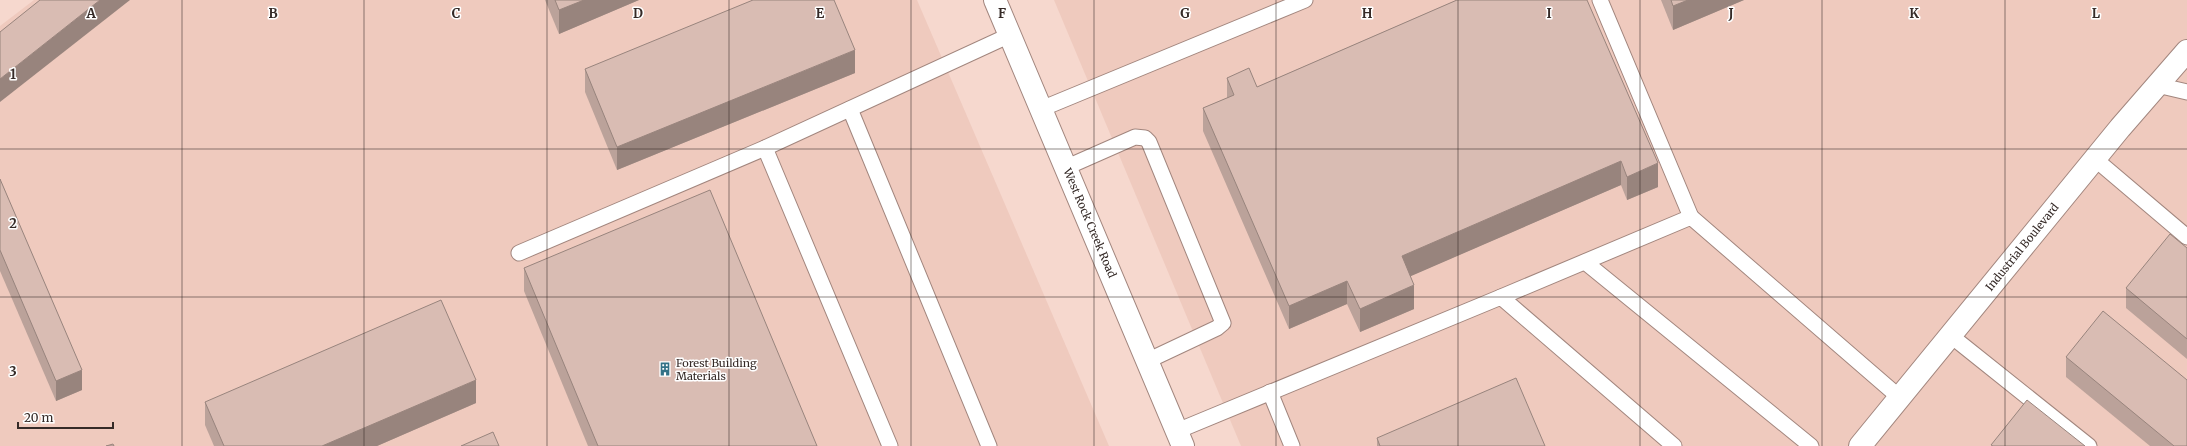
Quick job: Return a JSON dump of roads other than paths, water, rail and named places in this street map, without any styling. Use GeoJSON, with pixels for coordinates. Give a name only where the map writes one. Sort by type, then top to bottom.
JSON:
{"type":"FeatureCollection","features":[{"type":"Feature","properties":{"kind":"street","name":"West Rock Creek Road"},"geometry":{"type":"LineString","coordinates":[[995,0],[1067,167],[1180,439]]}},
{"type":"Feature","properties":{"kind":"street","name":"Industrial Boulevard"},"geometry":{"type":"LineString","coordinates":[[1860,446],[2095,159],[2187,51]]}},
{"type":"Feature","properties":{"kind":"lane"},"geometry":{"type":"LineString","coordinates":[[1041,109],[1305,0]]}},
{"type":"Feature","properties":{"kind":"lane"},"geometry":{"type":"LineString","coordinates":[[1600,0],[1691,217],[1899,397]]}},
{"type":"Feature","properties":{"kind":"lane"},"geometry":{"type":"LineString","coordinates":[[519,253],[765,148],[1010,35]]}},
{"type":"Feature","properties":{"kind":"lane"},"geometry":{"type":"LineString","coordinates":[[2157,85],[2187,92]]}},
{"type":"Feature","properties":{"kind":"lane"},"geometry":{"type":"LineString","coordinates":[[850,109],[988,446]]}},
{"type":"Feature","properties":{"kind":"lane"},"geometry":{"type":"LineString","coordinates":[[1067,167],[1135,137],[1145,138],[1149,142],[1223,323],[1217,328],[1147,361]]}},
{"type":"Feature","properties":{"kind":"lane"},"geometry":{"type":"LineString","coordinates":[[765,148],[890,446]]}},
{"type":"Feature","properties":{"kind":"lane"},"geometry":{"type":"LineString","coordinates":[[2095,159],[2187,237]]}},
{"type":"Feature","properties":{"kind":"lane"},"geometry":{"type":"LineString","coordinates":[[1180,439],[1270,392],[1691,217]]}},
{"type":"Feature","properties":{"kind":"lane"},"geometry":{"type":"LineString","coordinates":[[1585,262],[1811,446]]}},
{"type":"Feature","properties":{"kind":"lane"},"geometry":{"type":"LineString","coordinates":[[1501,297],[1674,446]]}},
{"type":"Feature","properties":{"kind":"lane"},"geometry":{"type":"LineString","coordinates":[[1950,335],[2089,446]]}},
{"type":"Feature","properties":{"kind":"lane"},"geometry":{"type":"LineString","coordinates":[[1270,392],[1292,446]]}},
{"type":"Feature","properties":{"kind":"place","name":"Forest Building Materials"},"geometry":{"type":"Point","coordinates":[665,369]}}]}
